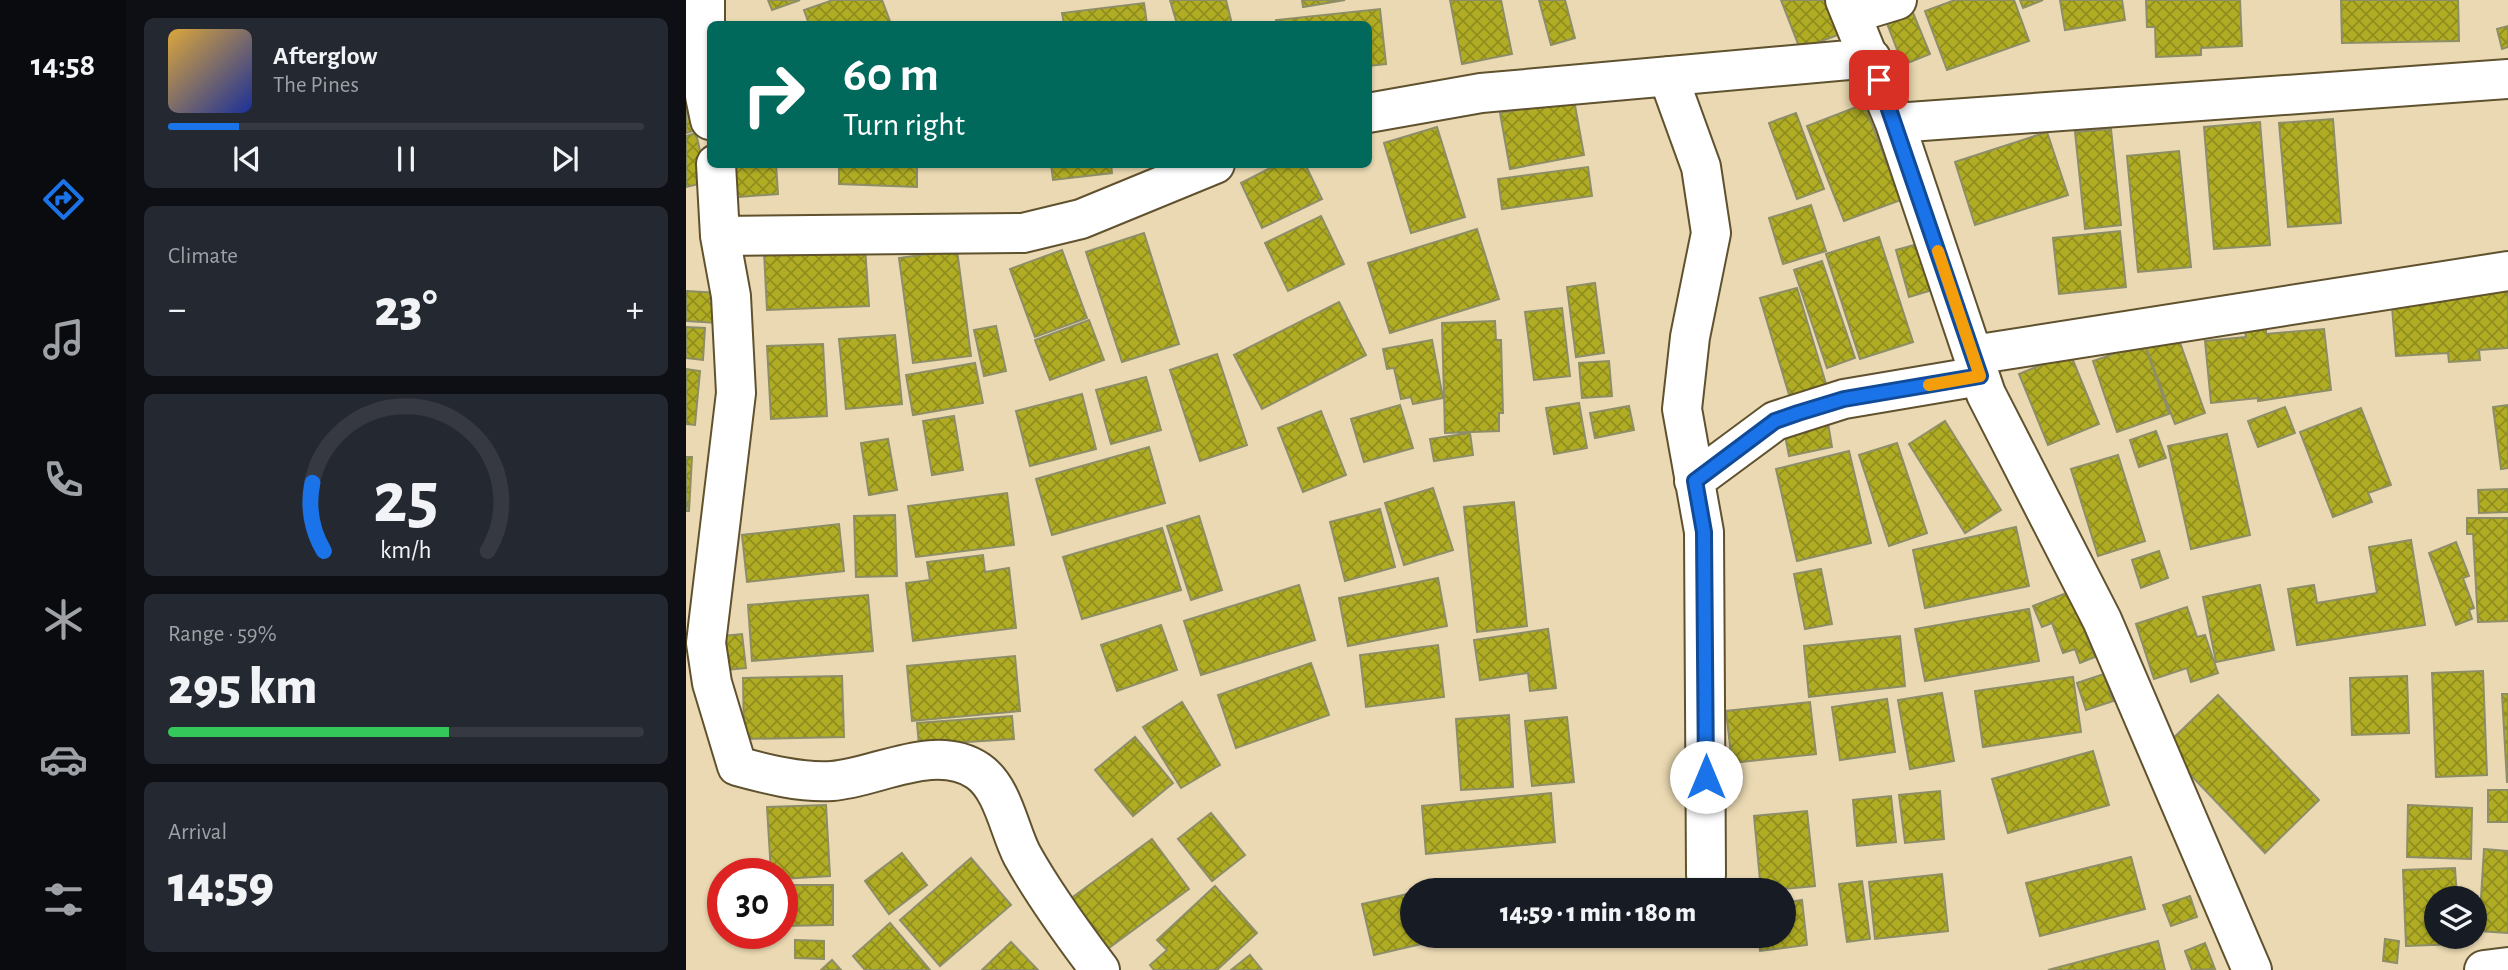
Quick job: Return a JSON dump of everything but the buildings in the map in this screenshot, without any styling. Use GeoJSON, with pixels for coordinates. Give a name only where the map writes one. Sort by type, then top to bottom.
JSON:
{"type":"FeatureCollection","features":[{"type":"Feature","properties":{"kind":"street"},"geometry":{"type":"LineString","coordinates":[[701,104],[705,0]]}},
{"type":"Feature","properties":{"kind":"street"},"geometry":{"type":"LineString","coordinates":[[1896,0],[1848,7],[1871,58],[1895,123],[1986,394],[2102,620],[2252,970]]}},
{"type":"Feature","properties":{"kind":"street"},"geometry":{"type":"LineString","coordinates":[[1372,112],[1481,93],[1871,58]]}},
{"type":"Feature","properties":{"kind":"street"},"geometry":{"type":"LineString","coordinates":[[1668,76],[1700,167],[1711,233],[1690,337],[1682,409],[1704,532],[1706,875]]}},
{"type":"Feature","properties":{"kind":"street"},"geometry":{"type":"LineString","coordinates":[[1895,123],[2508,79]]}},
{"type":"Feature","properties":{"kind":"street"},"geometry":{"type":"LineString","coordinates":[[716,168],[720,236],[732,296],[736,393],[706,643],[699,681],[737,766],[771,775],[831,781],[929,761],[949,761],[978,771],[993,788],[1023,856],[1100,970]]}},
{"type":"Feature","properties":{"kind":"street"},"geometry":{"type":"LineString","coordinates":[[720,236],[1023,233],[1082,219],[1205,168]]}},
{"type":"Feature","properties":{"kind":"street"},"geometry":{"type":"LineString","coordinates":[[1695,481],[1775,421],[1844,399],[1977,366],[2508,271]]}},
{"type":"Feature","properties":{"kind":"street"},"geometry":{"type":"LineString","coordinates":[[2484,970],[2508,967]]}},
{"type":"Feature","properties":{"kind":"slow traffic"},"geometry":{"type":"LineString","coordinates":[[1929,385],[1980,376],[1938,251]]}},
{"type":"Feature","properties":{"kind":"route"},"geometry":{"type":"LineString","coordinates":[[1706,777],[1704,532],[1695,481],[1775,421],[1844,399],[1980,376],[1879,80]]}}]}
